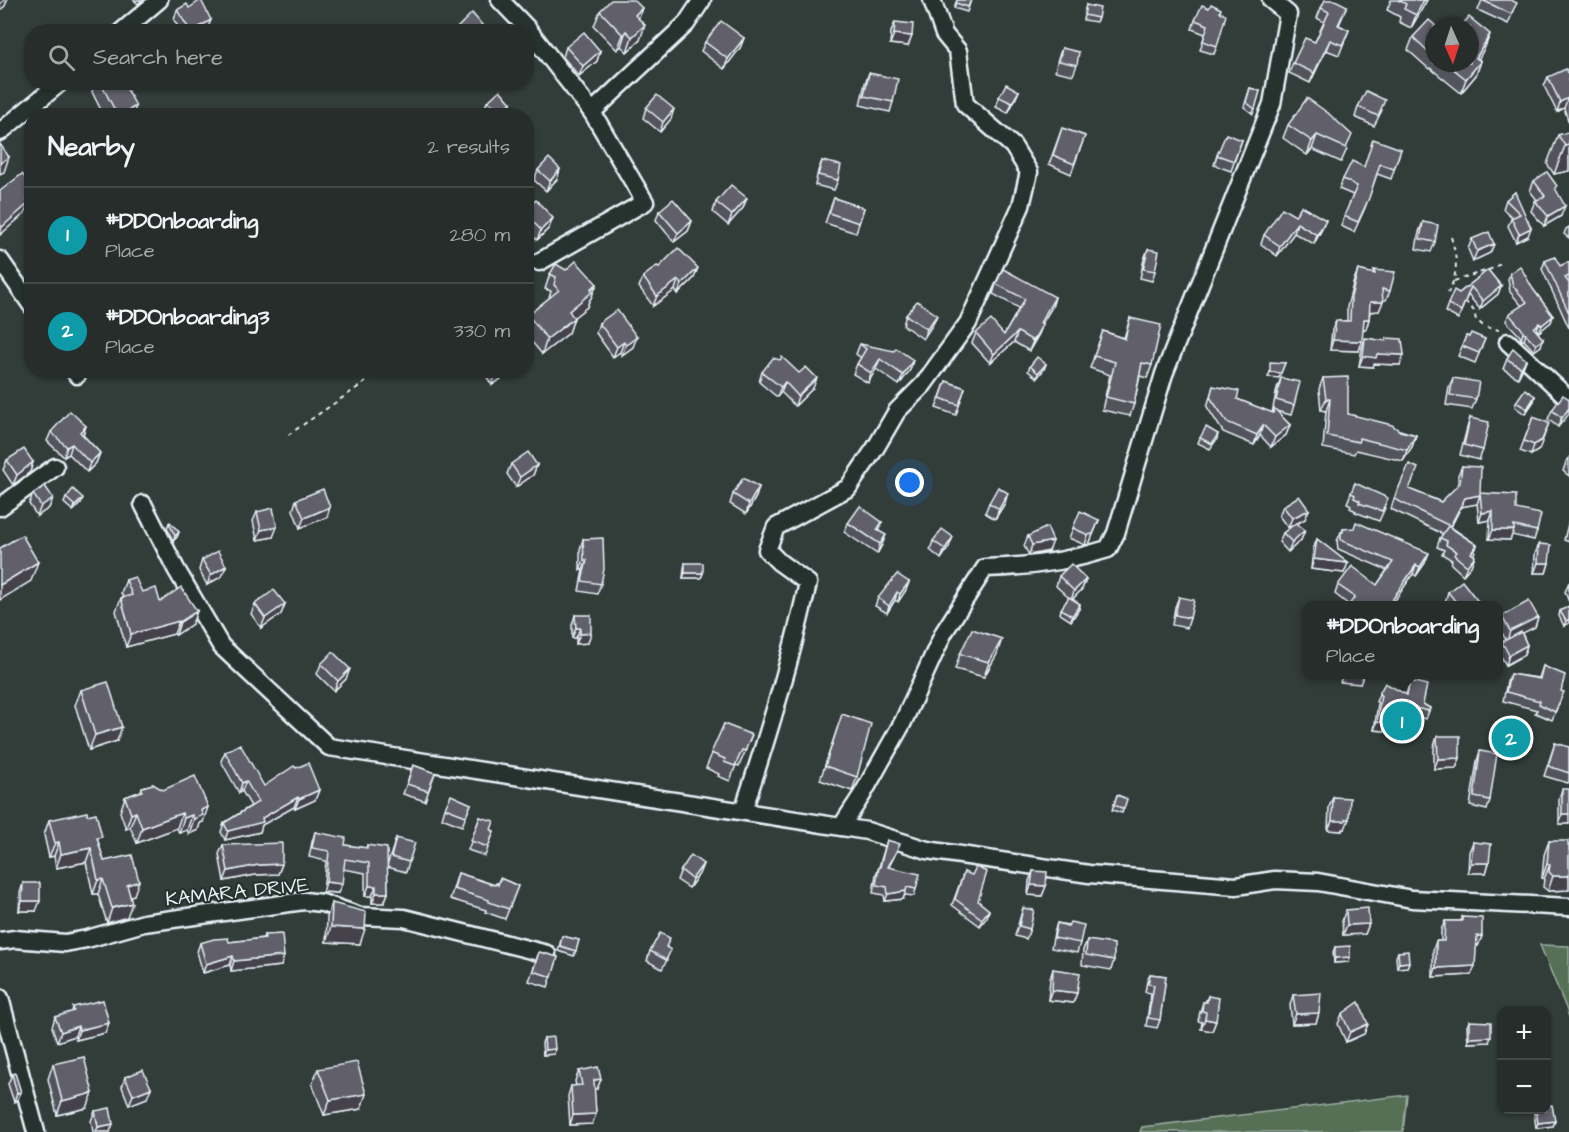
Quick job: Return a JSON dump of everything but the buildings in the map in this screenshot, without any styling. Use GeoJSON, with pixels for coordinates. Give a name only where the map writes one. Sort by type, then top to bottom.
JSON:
{"type":"FeatureCollection","features":[{"type":"Feature","properties":{"kind":"street"},"geometry":{"type":"LineString","coordinates":[[130,24],[159,0]]}},
{"type":"Feature","properties":{"kind":"street"},"geometry":{"type":"LineString","coordinates":[[500,0],[523,24]]}},
{"type":"Feature","properties":{"kind":"street"},"geometry":{"type":"LineString","coordinates":[[592,112],[686,24],[702,0]]}},
{"type":"Feature","properties":{"kind":"street"},"geometry":{"type":"LineString","coordinates":[[743,811],[795,642],[808,583],[778,562],[767,550],[776,527],[848,488],[897,411],[923,385],[968,324],[1021,206],[1029,172],[1013,146],[965,104],[958,51],[944,34],[932,0]]}},
{"type":"Feature","properties":{"kind":"street"},"geometry":{"type":"LineString","coordinates":[[841,827],[862,795],[903,722],[944,632],[985,568],[1057,563],[1108,549],[1116,533],[1164,374],[1272,104],[1288,14],[1271,0]]}},
{"type":"Feature","properties":{"kind":"street"},"geometry":{"type":"LineString","coordinates":[[534,37],[592,112],[645,202],[539,262]]}},
{"type":"Feature","properties":{"kind":"street"},"geometry":{"type":"LineString","coordinates":[[29,108],[51,90]]}},
{"type":"Feature","properties":{"kind":"street"},"geometry":{"type":"LineString","coordinates":[[0,132],[24,112]]}},
{"type":"Feature","properties":{"kind":"street"},"geometry":{"type":"LineString","coordinates":[[0,260],[24,294]]}},
{"type":"Feature","properties":{"kind":"street"},"geometry":{"type":"LineString","coordinates":[[1508,342],[1569,399]]}},
{"type":"Feature","properties":{"kind":"street"},"geometry":{"type":"LineString","coordinates":[[0,507],[55,467]]}},
{"type":"Feature","properties":{"kind":"street"},"geometry":{"type":"LineString","coordinates":[[143,504],[176,569],[221,646],[329,747],[867,831],[927,850],[1089,874],[1236,886],[1275,880],[1318,882],[1412,899],[1569,906]]}},
{"type":"Feature","properties":{"kind":"street","name":"KAMARA DRIVE"},"geometry":{"type":"LineString","coordinates":[[0,942],[15,939],[65,943],[144,923],[304,901],[322,903],[360,916],[404,918],[547,954]]}},
{"type":"Feature","properties":{"kind":"street"},"geometry":{"type":"LineString","coordinates":[[0,998],[36,1132]]}},
{"type":"Feature","properties":{"kind":"path"},"geometry":{"type":"LineString","coordinates":[[1451,237],[1456,256],[1456,274],[1448,292],[1458,296]]}},
{"type":"Feature","properties":{"kind":"path"},"geometry":{"type":"LineString","coordinates":[[1454,281],[1494,268],[1503,261]]}},
{"type":"Feature","properties":{"kind":"path"},"geometry":{"type":"LineString","coordinates":[[1463,299],[1474,311],[1476,320],[1485,327],[1498,329],[1508,342]]}},
{"type":"Feature","properties":{"kind":"path"},"geometry":{"type":"LineString","coordinates":[[288,435],[371,378]]}},
{"type":"Feature","properties":{"kind":"green space"},"geometry":{"type":"Polygon","coordinates":[[[1540,945],[1569,946],[1569,1017],[1566,1008],[1540,945]]]}},
{"type":"Feature","properties":{"kind":"green space"},"geometry":{"type":"Polygon","coordinates":[[[1407,1095],[1403,1132],[1140,1132],[1142,1127],[1407,1095]]]}},
{"type":"Feature","properties":{"kind":"place","name":"#DDOnboarding"},"geometry":{"type":"Point","coordinates":[1402,721]}},
{"type":"Feature","properties":{"kind":"place","name":"#DDOnboarding3"},"geometry":{"type":"Point","coordinates":[1511,738]}}]}
